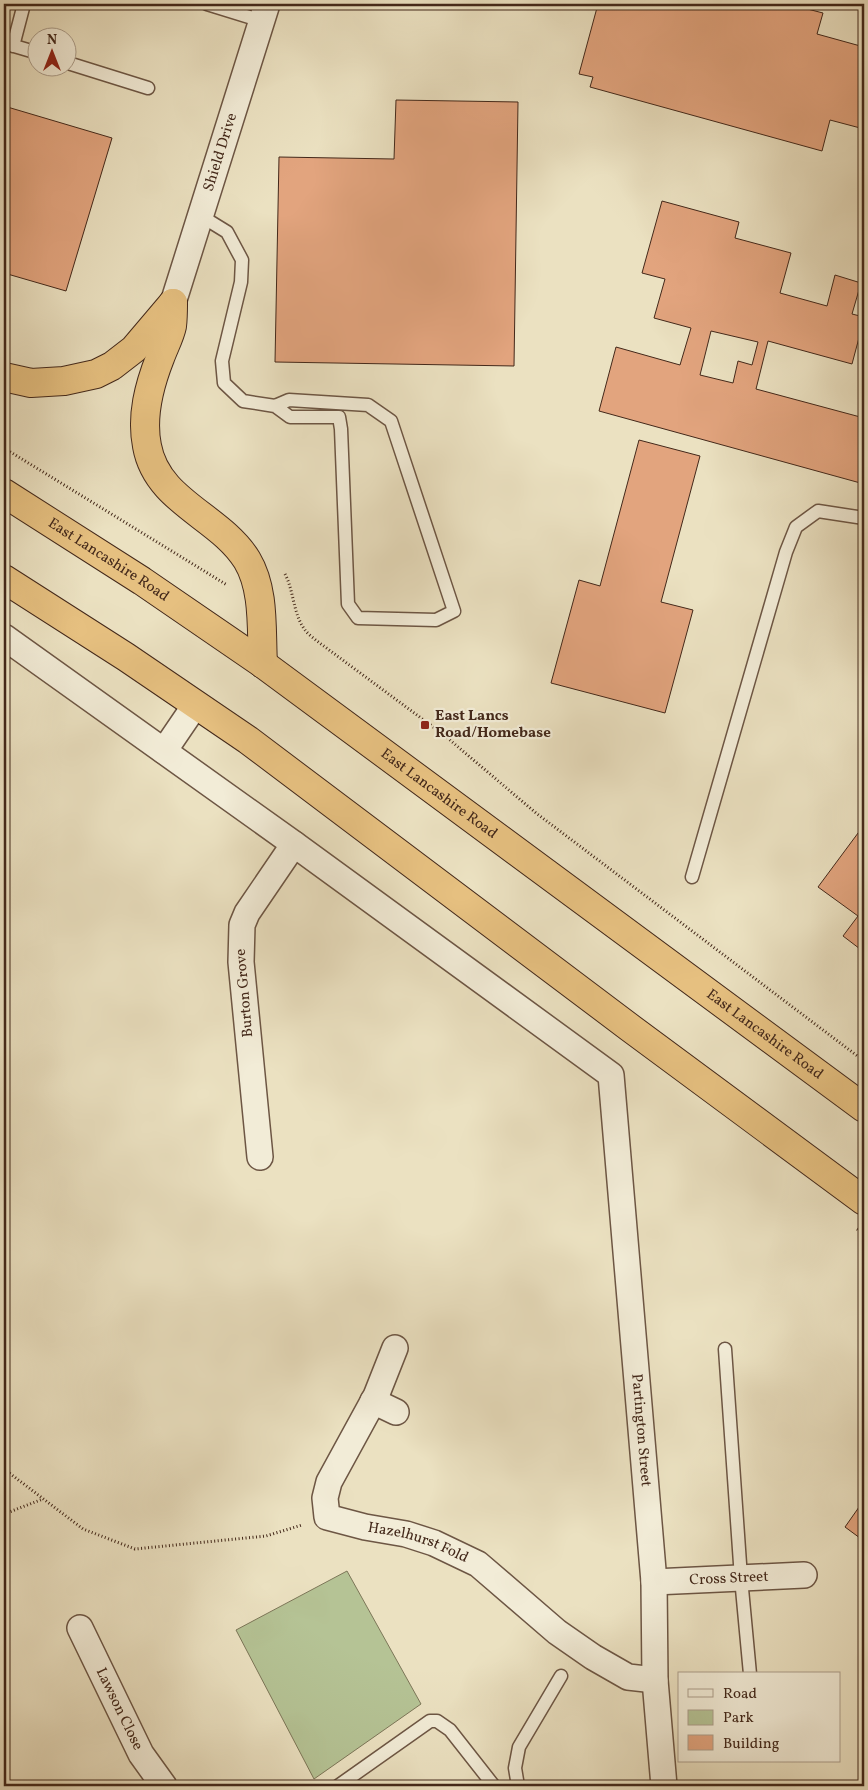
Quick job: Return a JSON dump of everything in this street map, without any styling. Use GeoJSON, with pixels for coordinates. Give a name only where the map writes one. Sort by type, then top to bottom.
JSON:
{"type":"FeatureCollection","features":[{"type":"Feature","properties":{"kind":"highway"},"geometry":{"type":"LineString","coordinates":[[4,377],[31,383],[64,381],[96,374],[112,366],[134,349],[173,303]]}},
{"type":"Feature","properties":{"kind":"highway"},"geometry":{"type":"LineString","coordinates":[[173,303],[171,327],[154,372],[147,400],[144,418],[147,447],[152,463],[168,487],[182,502],[220,529],[236,544],[247,561],[253,574],[260,601],[263,664]]}},
{"type":"Feature","properties":{"kind":"highway","name":"East Lancashire Road"},"geometry":{"type":"LineString","coordinates":[[4,493],[142,581],[263,664],[864,1108]]}},
{"type":"Feature","properties":{"kind":"highway"},"geometry":{"type":"LineString","coordinates":[[4,579],[248,740],[637,1033],[864,1201]]}},
{"type":"Feature","properties":{"kind":"street","name":"Shield Drive"},"geometry":{"type":"LineString","coordinates":[[173,303],[265,12]]}},
{"type":"Feature","properties":{"kind":"street"},"geometry":{"type":"LineString","coordinates":[[4,638],[294,844]]}},
{"type":"Feature","properties":{"kind":"street"},"geometry":{"type":"LineString","coordinates":[[164,751],[196,704]]}},
{"type":"Feature","properties":{"kind":"street","name":"Partington Street"},"geometry":{"type":"LineString","coordinates":[[294,844],[611,1075],[654,1582],[655,1680],[664,1786]]}},
{"type":"Feature","properties":{"kind":"street","name":"Burton Grove"},"geometry":{"type":"LineString","coordinates":[[260,1157],[241,962],[242,925],[247,913],[294,844]]}},
{"type":"Feature","properties":{"kind":"street"},"geometry":{"type":"LineString","coordinates":[[327,1517],[325,1498],[329,1482],[373,1401],[395,1348]]}},
{"type":"Feature","properties":{"kind":"street"},"geometry":{"type":"LineString","coordinates":[[373,1401],[396,1412]]}},
{"type":"Feature","properties":{"kind":"street","name":"Hazelhurst Fold"},"geometry":{"type":"LineString","coordinates":[[327,1517],[365,1527],[406,1534],[434,1543],[478,1564],[557,1632],[593,1657],[628,1677],[655,1680]]}},
{"type":"Feature","properties":{"kind":"street","name":"Cross Street"},"geometry":{"type":"LineString","coordinates":[[654,1582],[804,1575]]}},
{"type":"Feature","properties":{"kind":"street","name":"Lawson Close"},"geometry":{"type":"LineString","coordinates":[[80,1628],[141,1754],[164,1786]]}},
{"type":"Feature","properties":{"kind":"lane"},"geometry":{"type":"LineString","coordinates":[[24,4],[8,44],[28,50]]}},
{"type":"Feature","properties":{"kind":"lane"},"geometry":{"type":"LineString","coordinates":[[207,4],[265,12]]}},
{"type":"Feature","properties":{"kind":"lane"},"geometry":{"type":"LineString","coordinates":[[78,66],[148,88]]}},
{"type":"Feature","properties":{"kind":"lane"},"geometry":{"type":"LineString","coordinates":[[200,216],[227,232],[242,260],[241,282],[222,361],[224,383],[243,401],[275,406],[290,417],[338,417],[341,429],[348,604],[358,618],[436,620],[454,611],[391,421],[368,405],[289,400],[275,406]]}},
{"type":"Feature","properties":{"kind":"lane"},"geometry":{"type":"LineString","coordinates":[[692,877],[786,552],[796,527],[818,511],[864,518]]}},
{"type":"Feature","properties":{"kind":"lane"},"geometry":{"type":"LineString","coordinates":[[725,1349],[741,1578],[750,1672]]}},
{"type":"Feature","properties":{"kind":"lane"},"geometry":{"type":"LineString","coordinates":[[518,1786],[515,1768],[519,1747],[561,1676]]}},
{"type":"Feature","properties":{"kind":"lane"},"geometry":{"type":"LineString","coordinates":[[338,1786],[430,1720],[437,1721],[450,1730],[494,1786]]}},
{"type":"Feature","properties":{"kind":"path"},"geometry":{"type":"LineString","coordinates":[[4,448],[230,587]]}},
{"type":"Feature","properties":{"kind":"path"},"geometry":{"type":"LineString","coordinates":[[281,567],[289,582],[299,619],[305,630],[317,641],[444,735],[536,813],[864,1061]]}},
{"type":"Feature","properties":{"kind":"path"},"geometry":{"type":"LineString","coordinates":[[4,1469],[83,1529],[135,1549],[266,1536],[327,1517]]}},
{"type":"Feature","properties":{"kind":"path"},"geometry":{"type":"LineString","coordinates":[[4,1514],[44,1499]]}},
{"type":"Feature","properties":{"kind":"green space"},"geometry":{"type":"Polygon","coordinates":[[[347,1571],[421,1704],[314,1779],[236,1630],[347,1571]]]}},
{"type":"Feature","properties":{"kind":"building"},"geometry":{"type":"Polygon","coordinates":[[[598,4],[788,4],[823,13],[817,34],[864,47],[864,129],[830,120],[822,151],[590,87],[593,77],[579,74],[598,4]]]}},
{"type":"Feature","properties":{"kind":"building"},"geometry":{"type":"Polygon","coordinates":[[[396,100],[518,102],[514,366],[275,362],[279,157],[394,159],[396,100]]]}},
{"type":"Feature","properties":{"kind":"building"},"geometry":{"type":"Polygon","coordinates":[[[4,106],[112,138],[66,291],[4,273],[4,106]]]}},
{"type":"Feature","properties":{"kind":"building"},"geometry":{"type":"Polygon","coordinates":[[[662,201],[739,222],[735,238],[791,253],[780,293],[827,306],[835,275],[861,283],[852,314],[864,317],[864,319],[852,364],[768,341],[756,389],[864,418],[864,484],[599,411],[616,347],[680,365],[691,328],[654,318],[665,279],[642,273],[662,201]],[[711,331],[700,375],[733,383],[738,361],[752,365],[758,342],[711,331]]]}},
{"type":"Feature","properties":{"kind":"building"},"geometry":{"type":"Polygon","coordinates":[[[639,440],[700,456],[661,602],[693,610],[665,713],[551,683],[579,580],[600,586],[639,440]]]}},
{"type":"Feature","properties":{"kind":"building"},"geometry":{"type":"Polygon","coordinates":[[[864,825],[864,952],[843,936],[858,916],[818,887],[864,825]]]}},
{"type":"Feature","properties":{"kind":"building"},"geometry":{"type":"Polygon","coordinates":[[[864,1500],[864,1541],[845,1527],[864,1500]]]}},
{"type":"Feature","properties":{"kind":"place","name":"East Lancs Road/Homebase"},"geometry":{"type":"Point","coordinates":[425,725]}}]}
